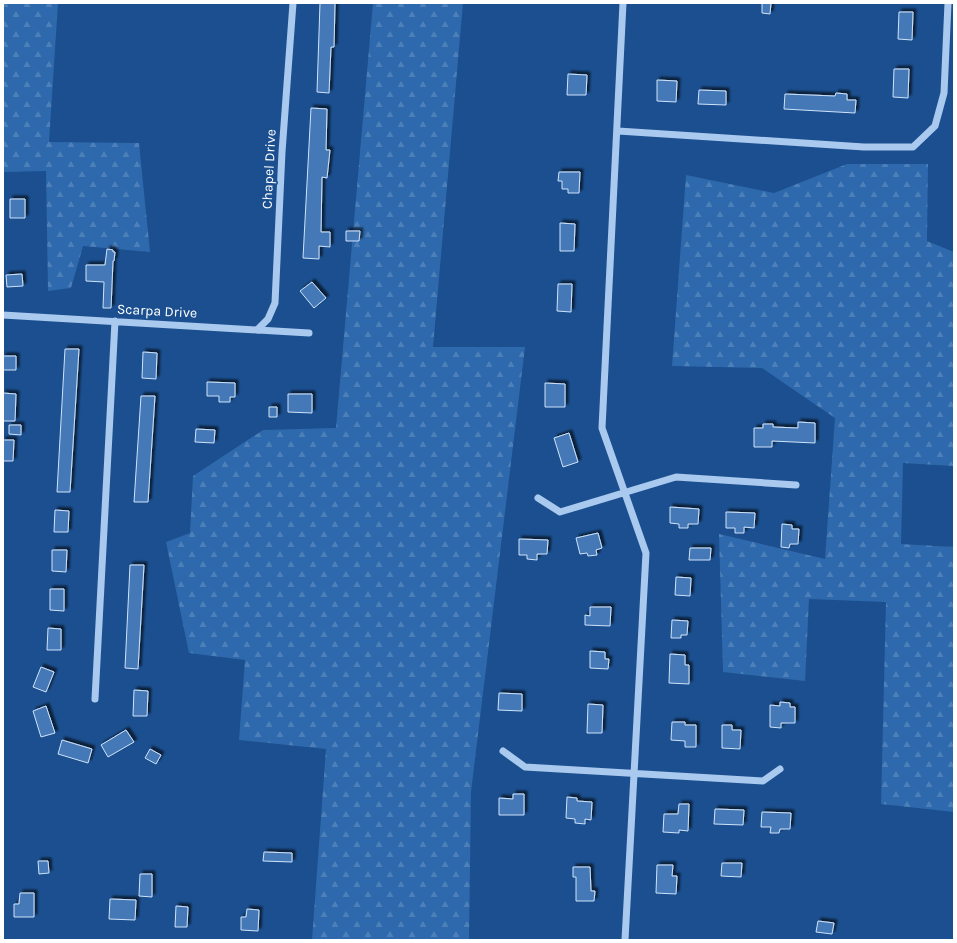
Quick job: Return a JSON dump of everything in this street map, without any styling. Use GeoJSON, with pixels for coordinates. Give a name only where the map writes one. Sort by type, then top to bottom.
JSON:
{"type":"FeatureCollection","features":[{"type":"Feature","properties":{"kind":"street","name":"Chapel Drive"},"geometry":{"type":"LineString","coordinates":[[257,330],[268,319],[275,304],[282,152],[293,3]]}},
{"type":"Feature","properties":{"kind":"street"},"geometry":{"type":"LineString","coordinates":[[623,3],[618,131],[602,400],[602,428],[646,553],[625,940]]}},
{"type":"Feature","properties":{"kind":"street"},"geometry":{"type":"LineString","coordinates":[[618,131],[864,147],[913,147],[936,126],[944,93],[948,3]]}},
{"type":"Feature","properties":{"kind":"street","name":"Scarpa Drive"},"geometry":{"type":"LineString","coordinates":[[3,315],[309,333]]}},
{"type":"Feature","properties":{"kind":"street"},"geometry":{"type":"LineString","coordinates":[[95,699],[115,322]]}},
{"type":"Feature","properties":{"kind":"street"},"geometry":{"type":"LineString","coordinates":[[538,498],[560,512],[676,477],[796,485]]}},
{"type":"Feature","properties":{"kind":"street"},"geometry":{"type":"LineString","coordinates":[[503,751],[526,767],[763,781],[780,769]]}},
{"type":"Feature","properties":{"kind":"green space"},"geometry":{"type":"Polygon","coordinates":[[[3,3],[58,3],[49,142],[139,143],[150,252],[83,246],[71,288],[48,291],[46,171],[3,172],[3,3]]]}},
{"type":"Feature","properties":{"kind":"green space"},"geometry":{"type":"Polygon","coordinates":[[[373,3],[463,3],[433,347],[525,347],[471,792],[469,940],[312,940],[326,749],[239,740],[245,660],[189,653],[166,542],[190,533],[193,476],[263,430],[336,428],[373,3]]]}},
{"type":"Feature","properties":{"kind":"green space"},"geometry":{"type":"Polygon","coordinates":[[[847,164],[928,164],[927,241],[954,252],[954,466],[903,463],[901,544],[954,547],[954,812],[881,804],[886,602],[809,599],[805,681],[723,672],[719,534],[825,559],[835,418],[762,368],[672,366],[686,175],[774,193],[847,164]]]}},
{"type":"Feature","properties":{"kind":"building"},"geometry":{"type":"Polygon","coordinates":[[[320,3],[335,3],[334,47],[331,47],[329,93],[317,92],[320,3]]]}},
{"type":"Feature","properties":{"kind":"building"},"geometry":{"type":"Polygon","coordinates":[[[762,3],[771,3],[770,14],[762,13],[762,3]]]}},
{"type":"Feature","properties":{"kind":"building"},"geometry":{"type":"Polygon","coordinates":[[[899,12],[913,12],[912,40],[898,39],[899,12]]]}},
{"type":"Feature","properties":{"kind":"building"},"geometry":{"type":"Polygon","coordinates":[[[894,69],[909,69],[908,98],[893,97],[894,69]]]}},
{"type":"Feature","properties":{"kind":"building"},"geometry":{"type":"Polygon","coordinates":[[[568,74],[587,75],[586,95],[567,95],[568,74]]]}},
{"type":"Feature","properties":{"kind":"building"},"geometry":{"type":"Polygon","coordinates":[[[657,80],[677,81],[676,102],[657,101],[657,80]]]}},
{"type":"Feature","properties":{"kind":"building"},"geometry":{"type":"Polygon","coordinates":[[[699,90],[726,91],[726,105],[698,104],[699,90]]]}},
{"type":"Feature","properties":{"kind":"building"},"geometry":{"type":"Polygon","coordinates":[[[836,93],[847,94],[847,100],[856,100],[855,113],[784,109],[785,94],[835,96],[836,93]]]}},
{"type":"Feature","properties":{"kind":"building"},"geometry":{"type":"Polygon","coordinates":[[[311,108],[327,109],[326,150],[330,150],[327,178],[322,177],[321,232],[330,232],[330,247],[319,246],[319,259],[303,258],[311,108]]]}},
{"type":"Feature","properties":{"kind":"building"},"geometry":{"type":"Polygon","coordinates":[[[559,172],[580,172],[579,193],[568,193],[568,189],[562,189],[562,181],[558,181],[559,172]]]}},
{"type":"Feature","properties":{"kind":"building"},"geometry":{"type":"Polygon","coordinates":[[[10,199],[25,199],[25,218],[10,218],[10,199]]]}},
{"type":"Feature","properties":{"kind":"building"},"geometry":{"type":"Polygon","coordinates":[[[560,223],[575,224],[574,251],[560,251],[560,223]]]}},
{"type":"Feature","properties":{"kind":"building"},"geometry":{"type":"Polygon","coordinates":[[[346,231],[360,231],[359,241],[346,241],[346,231]]]}},
{"type":"Feature","properties":{"kind":"building"},"geometry":{"type":"Polygon","coordinates":[[[107,249],[115,252],[113,261],[111,308],[103,308],[104,282],[86,281],[86,265],[105,265],[107,249]]]}},
{"type":"Feature","properties":{"kind":"building"},"geometry":{"type":"Polygon","coordinates":[[[22,274],[23,286],[7,287],[6,275],[22,274]]]}},
{"type":"Feature","properties":{"kind":"building"},"geometry":{"type":"Polygon","coordinates":[[[312,282],[326,298],[314,308],[300,291],[312,282]]]}},
{"type":"Feature","properties":{"kind":"building"},"geometry":{"type":"Polygon","coordinates":[[[558,284],[572,284],[571,312],[557,311],[558,284]]]}},
{"type":"Feature","properties":{"kind":"building"},"geometry":{"type":"Polygon","coordinates":[[[65,349],[79,349],[70,492],[57,492],[65,349]]]}},
{"type":"Feature","properties":{"kind":"building"},"geometry":{"type":"Polygon","coordinates":[[[143,352],[157,353],[156,379],[142,378],[143,352]]]}},
{"type":"Feature","properties":{"kind":"building"},"geometry":{"type":"Polygon","coordinates":[[[3,356],[16,356],[16,370],[3,370],[3,356]]]}},
{"type":"Feature","properties":{"kind":"building"},"geometry":{"type":"Polygon","coordinates":[[[207,382],[235,383],[235,397],[230,397],[230,402],[219,402],[219,396],[207,396],[207,382]]]}},
{"type":"Feature","properties":{"kind":"building"},"geometry":{"type":"Polygon","coordinates":[[[545,383],[565,384],[565,407],[545,407],[545,383]]]}},
{"type":"Feature","properties":{"kind":"building"},"geometry":{"type":"Polygon","coordinates":[[[3,393],[16,394],[15,421],[3,421],[3,393]]]}},
{"type":"Feature","properties":{"kind":"building"},"geometry":{"type":"Polygon","coordinates":[[[288,394],[312,394],[312,413],[288,412],[288,394]]]}},
{"type":"Feature","properties":{"kind":"building"},"geometry":{"type":"Polygon","coordinates":[[[141,396],[155,396],[148,502],[134,502],[141,396]]]}},
{"type":"Feature","properties":{"kind":"building"},"geometry":{"type":"Polygon","coordinates":[[[269,407],[277,407],[277,417],[269,417],[269,407]]]}},
{"type":"Feature","properties":{"kind":"building"},"geometry":{"type":"Polygon","coordinates":[[[798,422],[815,423],[815,443],[772,441],[772,447],[754,447],[754,428],[763,428],[763,424],[773,424],[773,427],[798,428],[798,422]]]}},
{"type":"Feature","properties":{"kind":"building"},"geometry":{"type":"Polygon","coordinates":[[[9,425],[21,425],[21,435],[9,434],[9,425]]]}},
{"type":"Feature","properties":{"kind":"building"},"geometry":{"type":"Polygon","coordinates":[[[196,429],[215,430],[214,443],[195,442],[196,429]]]}},
{"type":"Feature","properties":{"kind":"building"},"geometry":{"type":"Polygon","coordinates":[[[569,433],[578,462],[563,467],[554,438],[569,433]]]}},
{"type":"Feature","properties":{"kind":"building"},"geometry":{"type":"Polygon","coordinates":[[[3,440],[14,440],[13,461],[3,461],[3,440]]]}},
{"type":"Feature","properties":{"kind":"building"},"geometry":{"type":"Polygon","coordinates":[[[670,507],[699,509],[698,524],[688,524],[688,528],[679,528],[679,524],[670,523],[670,507]]]}},
{"type":"Feature","properties":{"kind":"building"},"geometry":{"type":"Polygon","coordinates":[[[55,510],[69,511],[68,532],[54,532],[55,510]]]}},
{"type":"Feature","properties":{"kind":"building"},"geometry":{"type":"Polygon","coordinates":[[[726,512],[755,513],[754,528],[744,527],[744,533],[735,533],[735,528],[726,528],[726,512]]]}},
{"type":"Feature","properties":{"kind":"building"},"geometry":{"type":"Polygon","coordinates":[[[782,524],[792,525],[792,529],[799,529],[798,544],[790,544],[789,548],[781,547],[782,524]]]}},
{"type":"Feature","properties":{"kind":"building"},"geometry":{"type":"Polygon","coordinates":[[[598,533],[602,548],[596,550],[597,555],[588,556],[587,553],[580,554],[576,538],[598,533]]]}},
{"type":"Feature","properties":{"kind":"building"},"geometry":{"type":"Polygon","coordinates":[[[519,539],[548,540],[547,554],[537,554],[537,560],[527,559],[527,555],[519,555],[519,539]]]}},
{"type":"Feature","properties":{"kind":"building"},"geometry":{"type":"Polygon","coordinates":[[[690,548],[711,548],[710,560],[689,560],[690,548]]]}},
{"type":"Feature","properties":{"kind":"building"},"geometry":{"type":"Polygon","coordinates":[[[52,550],[67,550],[66,572],[52,571],[52,550]]]}},
{"type":"Feature","properties":{"kind":"building"},"geometry":{"type":"Polygon","coordinates":[[[130,565],[144,565],[138,669],[125,668],[130,565]]]}},
{"type":"Feature","properties":{"kind":"building"},"geometry":{"type":"Polygon","coordinates":[[[676,577],[691,578],[690,596],[675,595],[676,577]]]}},
{"type":"Feature","properties":{"kind":"building"},"geometry":{"type":"Polygon","coordinates":[[[50,589],[64,589],[64,611],[50,610],[50,589]]]}},
{"type":"Feature","properties":{"kind":"building"},"geometry":{"type":"Polygon","coordinates":[[[590,607],[611,607],[610,626],[585,625],[585,615],[590,616],[590,607]]]}},
{"type":"Feature","properties":{"kind":"building"},"geometry":{"type":"Polygon","coordinates":[[[672,620],[688,621],[687,635],[681,635],[681,638],[671,638],[672,620]]]}},
{"type":"Feature","properties":{"kind":"building"},"geometry":{"type":"Polygon","coordinates":[[[48,628],[61,629],[61,650],[47,650],[48,628]]]}},
{"type":"Feature","properties":{"kind":"building"},"geometry":{"type":"Polygon","coordinates":[[[590,651],[605,652],[605,659],[609,659],[608,669],[590,668],[590,651]]]}},
{"type":"Feature","properties":{"kind":"building"},"geometry":{"type":"Polygon","coordinates":[[[670,654],[685,655],[685,665],[689,665],[689,684],[669,683],[670,654]]]}},
{"type":"Feature","properties":{"kind":"building"},"geometry":{"type":"Polygon","coordinates":[[[41,667],[54,672],[46,692],[33,687],[41,667]]]}},
{"type":"Feature","properties":{"kind":"building"},"geometry":{"type":"Polygon","coordinates":[[[134,690],[148,691],[147,716],[133,716],[134,690]]]}},
{"type":"Feature","properties":{"kind":"building"},"geometry":{"type":"Polygon","coordinates":[[[499,693],[522,694],[522,711],[498,710],[499,693]]]}},
{"type":"Feature","properties":{"kind":"building"},"geometry":{"type":"Polygon","coordinates":[[[780,702],[790,703],[790,707],[795,707],[795,723],[781,723],[781,728],[770,727],[770,705],[780,706],[780,702]]]}},
{"type":"Feature","properties":{"kind":"building"},"geometry":{"type":"Polygon","coordinates":[[[588,704],[603,705],[602,733],[587,733],[588,704]]]}},
{"type":"Feature","properties":{"kind":"building"},"geometry":{"type":"Polygon","coordinates":[[[46,706],[55,733],[41,737],[33,711],[46,706]]]}},
{"type":"Feature","properties":{"kind":"building"},"geometry":{"type":"Polygon","coordinates":[[[672,722],[685,722],[685,725],[696,725],[696,747],[685,747],[685,741],[671,740],[672,722]]]}},
{"type":"Feature","properties":{"kind":"building"},"geometry":{"type":"Polygon","coordinates":[[[722,725],[732,725],[732,730],[741,730],[740,749],[722,748],[722,725]]]}},
{"type":"Feature","properties":{"kind":"building"},"geometry":{"type":"Polygon","coordinates":[[[126,730],[134,742],[108,757],[101,745],[126,730]]]}},
{"type":"Feature","properties":{"kind":"building"},"geometry":{"type":"Polygon","coordinates":[[[62,740],[92,749],[88,763],[58,754],[62,740]]]}},
{"type":"Feature","properties":{"kind":"building"},"geometry":{"type":"Polygon","coordinates":[[[150,749],[161,755],[156,764],[145,758],[150,749]]]}},
{"type":"Feature","properties":{"kind":"building"},"geometry":{"type":"Polygon","coordinates":[[[513,794],[524,794],[524,815],[499,815],[499,798],[513,799],[513,794]]]}},
{"type":"Feature","properties":{"kind":"building"},"geometry":{"type":"Polygon","coordinates":[[[567,797],[577,798],[577,801],[592,802],[591,820],[585,819],[585,824],[575,823],[575,819],[566,818],[567,797]]]}},
{"type":"Feature","properties":{"kind":"building"},"geometry":{"type":"Polygon","coordinates":[[[679,804],[689,804],[688,831],[679,830],[679,833],[663,832],[664,814],[678,814],[679,804]]]}},
{"type":"Feature","properties":{"kind":"building"},"geometry":{"type":"Polygon","coordinates":[[[715,809],[744,810],[743,825],[714,824],[715,809]]]}},
{"type":"Feature","properties":{"kind":"building"},"geometry":{"type":"Polygon","coordinates":[[[762,812],[791,813],[790,829],[780,829],[779,833],[770,833],[771,827],[761,827],[762,812]]]}},
{"type":"Feature","properties":{"kind":"building"},"geometry":{"type":"Polygon","coordinates":[[[264,852],[292,853],[292,862],[263,861],[264,852]]]}},
{"type":"Feature","properties":{"kind":"building"},"geometry":{"type":"Polygon","coordinates":[[[38,861],[48,861],[49,873],[39,874],[38,861]]]}},
{"type":"Feature","properties":{"kind":"building"},"geometry":{"type":"Polygon","coordinates":[[[722,863],[742,863],[741,877],[721,876],[722,863]]]}},
{"type":"Feature","properties":{"kind":"building"},"geometry":{"type":"Polygon","coordinates":[[[657,865],[673,865],[672,876],[677,876],[676,894],[656,893],[657,865]]]}},
{"type":"Feature","properties":{"kind":"building"},"geometry":{"type":"Polygon","coordinates":[[[573,867],[590,867],[591,891],[595,891],[594,901],[576,901],[576,877],[573,877],[573,867]]]}},
{"type":"Feature","properties":{"kind":"building"},"geometry":{"type":"Polygon","coordinates":[[[140,874],[152,874],[152,897],[139,896],[140,874]]]}},
{"type":"Feature","properties":{"kind":"building"},"geometry":{"type":"Polygon","coordinates":[[[20,893],[34,893],[34,917],[14,917],[14,904],[19,904],[20,893]]]}},
{"type":"Feature","properties":{"kind":"building"},"geometry":{"type":"Polygon","coordinates":[[[110,899],[136,900],[135,920],[109,919],[110,899]]]}},
{"type":"Feature","properties":{"kind":"building"},"geometry":{"type":"Polygon","coordinates":[[[176,906],[188,907],[187,927],[175,927],[176,906]]]}},
{"type":"Feature","properties":{"kind":"building"},"geometry":{"type":"Polygon","coordinates":[[[247,909],[259,910],[258,931],[241,930],[241,917],[246,917],[247,909]]]}},
{"type":"Feature","properties":{"kind":"building"},"geometry":{"type":"Polygon","coordinates":[[[818,921],[834,923],[832,934],[816,932],[818,921]]]}}]}
